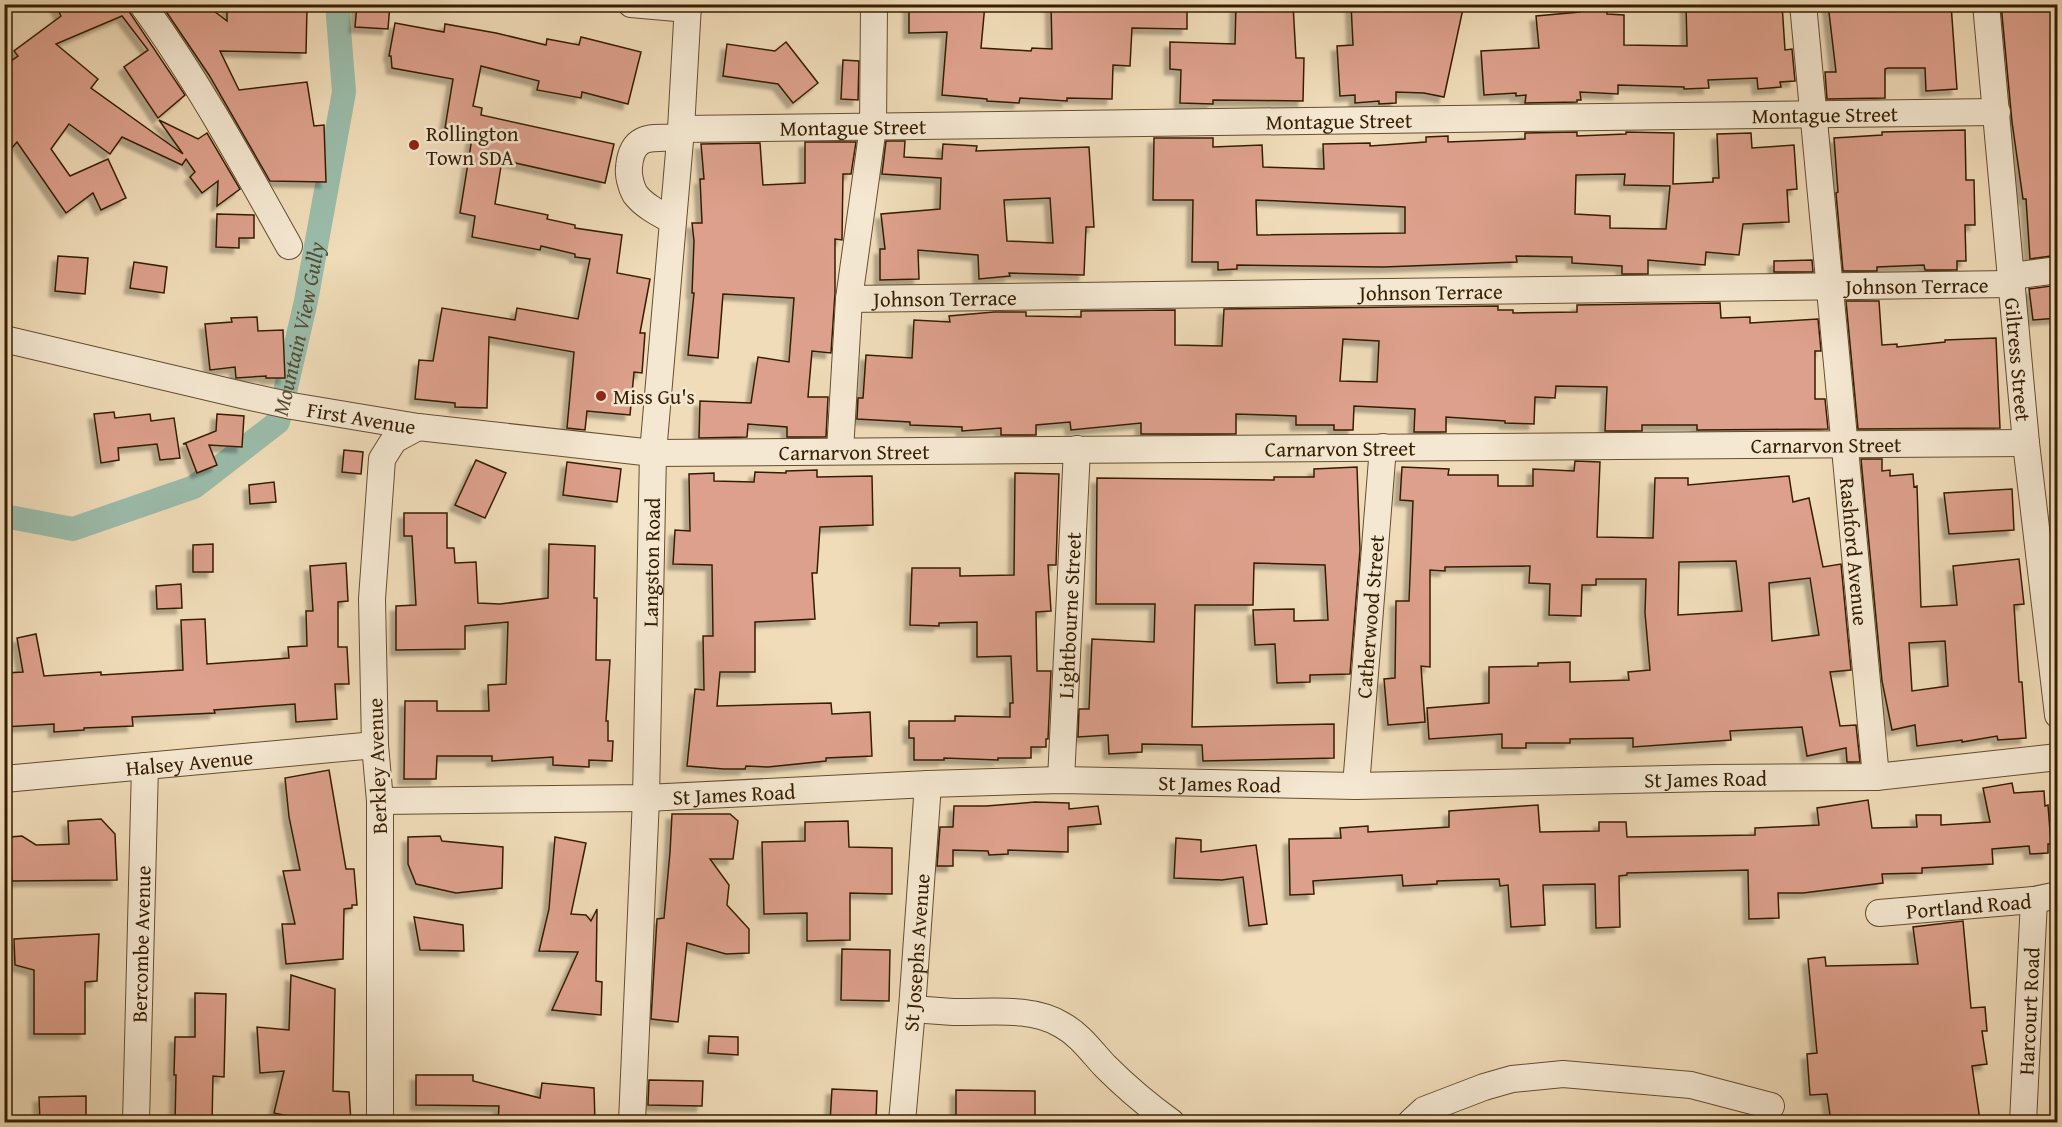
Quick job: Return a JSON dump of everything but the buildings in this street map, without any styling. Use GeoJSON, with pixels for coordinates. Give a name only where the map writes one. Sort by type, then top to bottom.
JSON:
{"type":"FeatureCollection","features":[{"type":"Feature","properties":{"kind":"street"},"geometry":{"type":"LineString","coordinates":[[142,4],[181,60],[289,246]]}},
{"type":"Feature","properties":{"kind":"street"},"geometry":{"type":"LineString","coordinates":[[632,4],[688,7]]}},
{"type":"Feature","properties":{"kind":"street"},"geometry":{"type":"LineString","coordinates":[[840,452],[849,299],[873,127],[874,4]]}},
{"type":"Feature","properties":{"kind":"street","name":"Rashford Avenue"},"geometry":{"type":"LineString","coordinates":[[1803,4],[1876,777]]}},
{"type":"Feature","properties":{"kind":"street","name":"Giltress Street"},"geometry":{"type":"LineString","coordinates":[[1986,4],[2026,443],[2058,715]]}},
{"type":"Feature","properties":{"kind":"street","name":"Langston Road"},"geometry":{"type":"LineString","coordinates":[[632,1122],[646,798],[653,453],[680,134],[688,7]]}},
{"type":"Feature","properties":{"kind":"street","name":"Montague Street"},"geometry":{"type":"LineString","coordinates":[[673,221],[651,209],[635,193],[628,174],[630,151],[637,143],[680,134],[873,127],[1997,112]]}},
{"type":"Feature","properties":{"kind":"street","name":"Johnson Terrace"},"geometry":{"type":"LineString","coordinates":[[849,299],[1830,286],[2012,280],[2058,270]]}},
{"type":"Feature","properties":{"kind":"street","name":"First Avenue"},"geometry":{"type":"LineString","coordinates":[[4,339],[292,405],[418,427],[653,453]]}},
{"type":"Feature","properties":{"kind":"street","name":"Berkley Avenue"},"geometry":{"type":"LineString","coordinates":[[380,1122],[380,801],[375,745],[372,599],[382,459],[394,440],[418,427]]}},
{"type":"Feature","properties":{"kind":"street","name":"Carnarvon Street"},"geometry":{"type":"LineString","coordinates":[[653,453],[2026,443]]}},
{"type":"Feature","properties":{"kind":"street","name":"Catherwood Street"},"geometry":{"type":"LineString","coordinates":[[1356,786],[1383,447]]}},
{"type":"Feature","properties":{"kind":"street","name":"Lightbourne Street"},"geometry":{"type":"LineString","coordinates":[[1061,780],[1077,450]]}},
{"type":"Feature","properties":{"kind":"street","name":"Halsey Avenue"},"geometry":{"type":"LineString","coordinates":[[4,779],[375,745]]}},
{"type":"Feature","properties":{"kind":"street","name":"St James Road"},"geometry":{"type":"LineString","coordinates":[[380,801],[646,798],[1061,780],[1356,786],[1702,778],[1876,777],[2058,757]]}},
{"type":"Feature","properties":{"kind":"street","name":"Bercombe Avenue"},"geometry":{"type":"LineString","coordinates":[[136,1122],[145,766]]}},
{"type":"Feature","properties":{"kind":"street","name":"St Josephs Avenue"},"geometry":{"type":"LineString","coordinates":[[902,1122],[928,784]]}},
{"type":"Feature","properties":{"kind":"street","name":"Portland Road"},"geometry":{"type":"LineString","coordinates":[[1879,913],[2046,898]]}},
{"type":"Feature","properties":{"kind":"street","name":"Harcourt Road"},"geometry":{"type":"LineString","coordinates":[[2024,1122],[2046,898]]}},
{"type":"Feature","properties":{"kind":"street"},"geometry":{"type":"LineString","coordinates":[[912,1009],[953,1012],[1005,1011],[1043,1016],[1062,1024],[1086,1044],[1138,1099],[1171,1122]]}},
{"type":"Feature","properties":{"kind":"street"},"geometry":{"type":"LineString","coordinates":[[1411,1122],[1425,1110],[1484,1087],[1512,1079],[1563,1074],[1691,1085],[1771,1106]]}},
{"type":"Feature","properties":{"kind":"waterway","name":"Mountain View Gully"},"geometry":{"type":"LineString","coordinates":[[4,516],[73,529],[194,487],[278,422],[306,301],[344,92],[337,4]]}},
{"type":"Feature","properties":{"kind":"place","name":"Rollington Town SDA"},"geometry":{"type":"Point","coordinates":[414,145]}},
{"type":"Feature","properties":{"kind":"place","name":"Miss Gu's"},"geometry":{"type":"Point","coordinates":[601,396]}}]}
